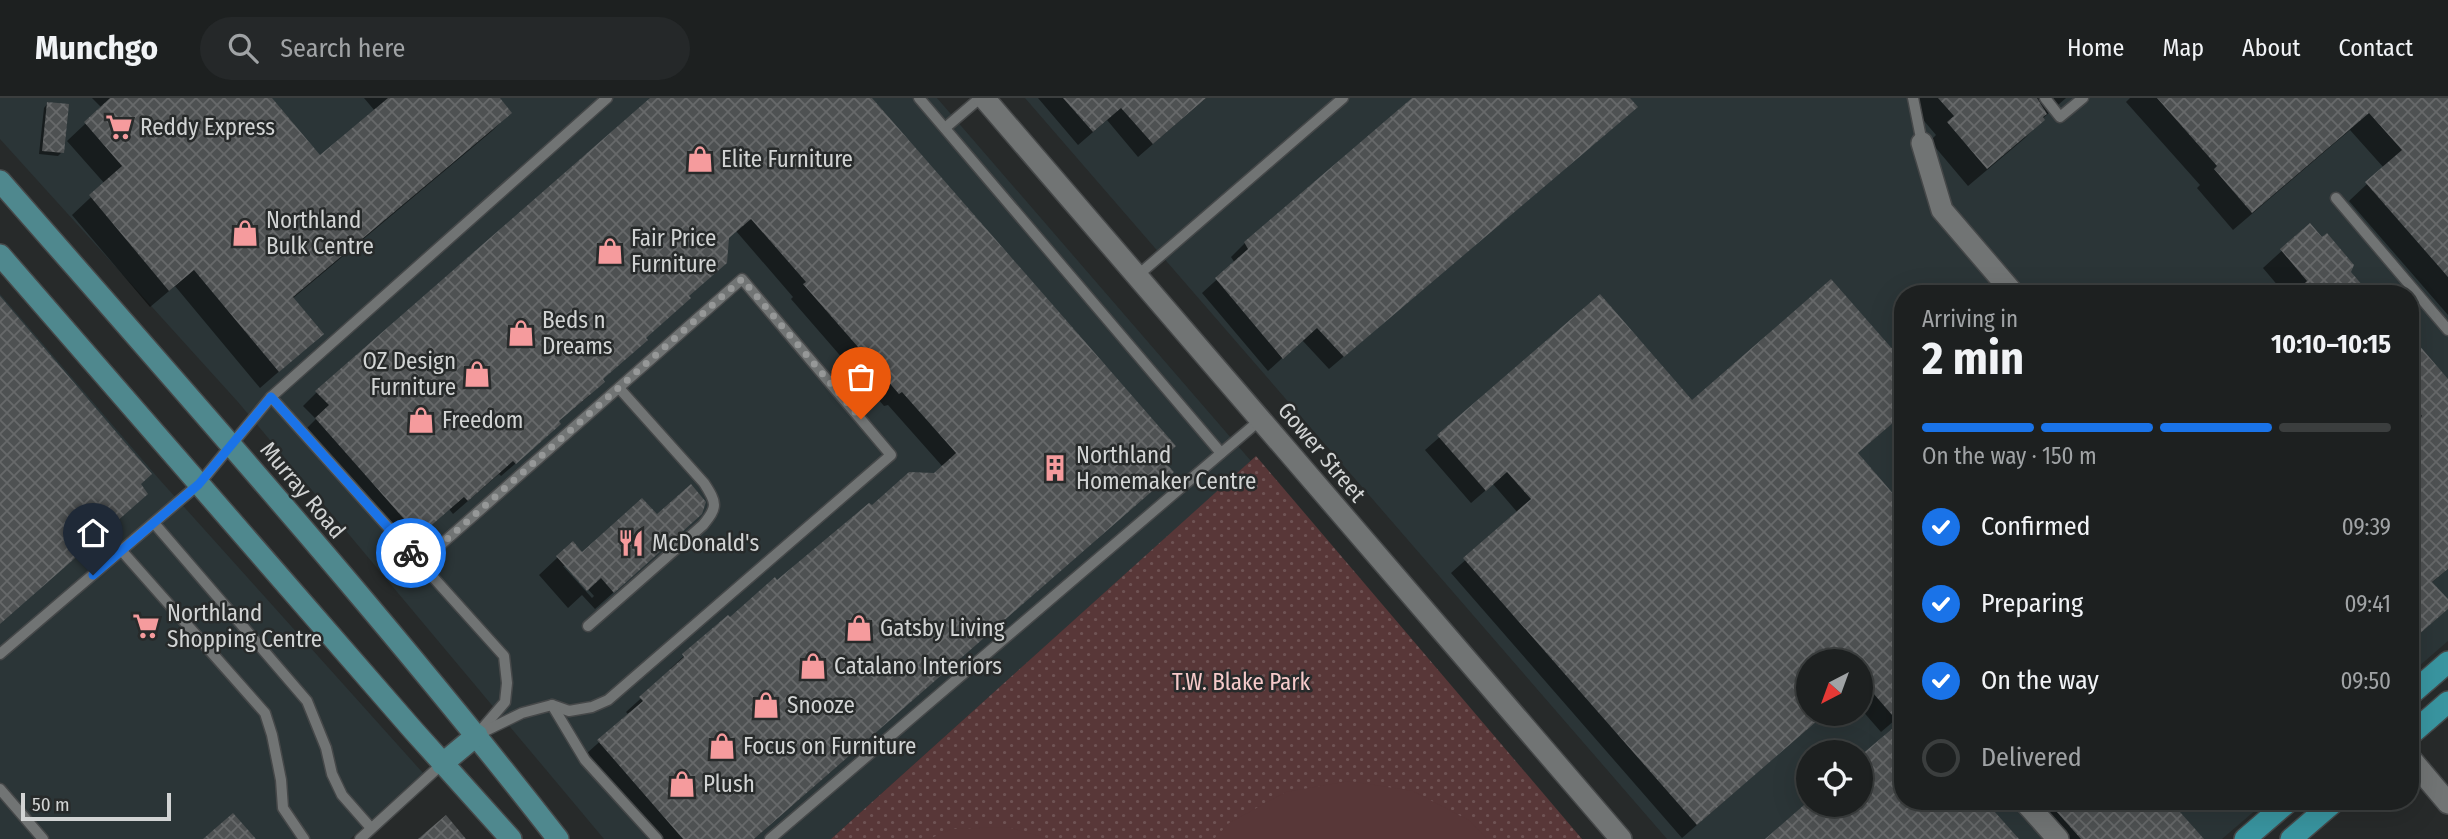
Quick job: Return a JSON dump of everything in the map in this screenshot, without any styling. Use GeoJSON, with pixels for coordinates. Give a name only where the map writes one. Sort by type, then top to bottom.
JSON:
{"type":"FeatureCollection","features":[{"type":"Feature","properties":{"kind":"highway"},"geometry":{"type":"LineString","coordinates":[[2419,687],[2448,662]]}},
{"type":"Feature","properties":{"kind":"highway"},"geometry":{"type":"LineString","coordinates":[[2419,727],[2448,702]]}},
{"type":"Feature","properties":{"kind":"highway"},"geometry":{"type":"LineString","coordinates":[[2258,835],[2281,810]]}},
{"type":"Feature","properties":{"kind":"highway"},"geometry":{"type":"LineString","coordinates":[[2291,839],[2325,810]]}},
{"type":"Feature","properties":{"kind":"main road","name":"Murray Road"},"geometry":{"type":"LineString","coordinates":[[0,181],[477,734],[558,839]]}},
{"type":"Feature","properties":{"kind":"main road"},"geometry":{"type":"LineString","coordinates":[[0,255],[442,764],[511,839]]}},
{"type":"Feature","properties":{"kind":"main road"},"geometry":{"type":"LineString","coordinates":[[442,764],[477,734]]}},
{"type":"Feature","properties":{"kind":"street","name":"Gower Street"},"geometry":{"type":"LineString","coordinates":[[982,98],[1621,839]]}},
{"type":"Feature","properties":{"kind":"street"},"geometry":{"type":"LineString","coordinates":[[1922,142],[1942,210],[2006,285]]}},
{"type":"Feature","properties":{"kind":"street"},"geometry":{"type":"LineString","coordinates":[[2419,769],[2448,803]]}},
{"type":"Feature","properties":{"kind":"street"},"geometry":{"type":"LineString","coordinates":[[2032,810],[2058,839]]}},
{"type":"Feature","properties":{"kind":"lane"},"geometry":{"type":"LineString","coordinates":[[0,654],[199,484],[271,397],[607,98]]}},
{"type":"Feature","properties":{"kind":"lane"},"geometry":{"type":"LineString","coordinates":[[919,98],[1220,453]]}},
{"type":"Feature","properties":{"kind":"lane"},"geometry":{"type":"LineString","coordinates":[[944,128],[982,98]]}},
{"type":"Feature","properties":{"kind":"lane"},"geometry":{"type":"LineString","coordinates":[[1137,276],[1343,98]]}},
{"type":"Feature","properties":{"kind":"lane"},"geometry":{"type":"LineString","coordinates":[[1913,98],[1922,142]]}},
{"type":"Feature","properties":{"kind":"lane"},"geometry":{"type":"LineString","coordinates":[[2045,98],[2060,117],[2083,98]]}},
{"type":"Feature","properties":{"kind":"lane"},"geometry":{"type":"LineString","coordinates":[[2336,198],[2410,285]]}},
{"type":"Feature","properties":{"kind":"lane"},"geometry":{"type":"LineString","coordinates":[[420,563],[742,279],[891,455],[608,700],[592,707],[569,711],[552,705],[522,713],[477,734]]}},
{"type":"Feature","properties":{"kind":"lane"},"geometry":{"type":"LineString","coordinates":[[2419,296],[2448,330]]}},
{"type":"Feature","properties":{"kind":"lane"},"geometry":{"type":"LineString","coordinates":[[588,626],[703,526],[713,513],[715,505],[705,483],[619,388]]}},
{"type":"Feature","properties":{"kind":"lane"},"geometry":{"type":"LineString","coordinates":[[271,397],[504,656],[507,683],[505,702],[477,734]]}},
{"type":"Feature","properties":{"kind":"lane"},"geometry":{"type":"LineString","coordinates":[[770,839],[1260,420]]}},
{"type":"Feature","properties":{"kind":"lane"},"geometry":{"type":"LineString","coordinates":[[154,523],[307,701],[342,795],[371,828]]}},
{"type":"Feature","properties":{"kind":"lane"},"geometry":{"type":"LineString","coordinates":[[121,550],[265,713],[279,768],[283,808],[304,839]]}},
{"type":"Feature","properties":{"kind":"lane"},"geometry":{"type":"LineString","coordinates":[[552,705],[584,760],[657,839]]}},
{"type":"Feature","properties":{"kind":"lane"},"geometry":{"type":"LineString","coordinates":[[360,839],[442,764]]}},
{"type":"Feature","properties":{"kind":"lane"},"geometry":{"type":"LineString","coordinates":[[0,789],[43,839]]}},
{"type":"Feature","properties":{"kind":"shaded area"},"geometry":{"type":"Polygon","coordinates":[[[0,98],[937,98],[1251,461],[831,839],[604,839],[238,402],[0,139],[0,98]]]}},
{"type":"Feature","properties":{"kind":"shaded area"},"geometry":{"type":"Polygon","coordinates":[[[1025,98],[2448,98],[2448,641],[2419,666],[2419,285],[1894,285],[1894,810],[2256,810],[2222,839],[1667,839],[1025,98]]]}},
{"type":"Feature","properties":{"kind":"shaded area","name":"Northland Shopping Centre"},"geometry":{"type":"Polygon","coordinates":[[[0,294],[159,479],[423,773],[350,839],[0,839],[0,294]]]}},
{"type":"Feature","properties":{"kind":"green space","name":"T.W. Blake Park"},"geometry":{"type":"Polygon","coordinates":[[[1256,456],[1582,839],[831,839],[1256,456]]]}},
{"type":"Feature","properties":{"kind":"green space"},"geometry":{"type":"Polygon","coordinates":[[[1349,781],[1413,791],[1470,821],[1487,839],[1214,839],[1229,823],[1286,792],[1349,781]]]}},
{"type":"Feature","properties":{"kind":"green space"},"geometry":{"type":"Polygon","coordinates":[[[1007,827],[1050,839],[929,839],[952,829],[1007,827]]]}},
{"type":"Feature","properties":{"kind":"building","name":"Northland Bulk Centre"},"geometry":{"type":"Polygon","coordinates":[[[110,98],[272,98],[320,155],[388,98],[500,98],[512,113],[293,297],[324,334],[279,372],[194,270],[169,291],[89,195],[122,166],[84,122],[110,98]]]}},
{"type":"Feature","properties":{"kind":"building","name":"Northland Homemaker Centre"},"geometry":{"type":"Polygon","coordinates":[[[650,98],[872,98],[1176,446],[1162,459],[1174,472],[754,839],[683,839],[597,740],[643,701],[639,697],[684,657],[682,654],[728,615],[730,617],[775,577],[777,580],[869,503],[872,505],[909,472],[934,473],[956,453],[902,392],[899,394],[803,284],[806,282],[751,219],[729,238],[727,263],[689,296],[691,298],[646,338],[648,340],[603,379],[605,382],[559,421],[561,424],[516,464],[513,461],[468,501],[464,497],[419,536],[315,418],[329,405],[315,391],[650,98]]]}},
{"type":"Feature","properties":{"kind":"building"},"geometry":{"type":"Polygon","coordinates":[[[1063,98],[1206,98],[1153,144],[1121,108],[1093,132],[1063,98]]]}},
{"type":"Feature","properties":{"kind":"building"},"geometry":{"type":"Polygon","coordinates":[[[1412,98],[1630,98],[1638,107],[1344,357],[1317,328],[1283,359],[1215,278],[1248,249],[1244,242],[1412,98]]]}},
{"type":"Feature","properties":{"kind":"building"},"geometry":{"type":"Polygon","coordinates":[[[1938,98],[2037,98],[2047,114],[2043,117],[2045,120],[1987,169],[1947,122],[1954,116],[1938,98]]]}},
{"type":"Feature","properties":{"kind":"building"},"geometry":{"type":"Polygon","coordinates":[[[2157,98],[2448,98],[2448,277],[2365,182],[2402,150],[2369,113],[2252,213],[2214,169],[2217,166],[2157,98]]]}},
{"type":"Feature","properties":{"kind":"building"},"geometry":{"type":"Polygon","coordinates":[[[47,102],[69,104],[64,153],[42,151],[47,102]]]}},
{"type":"Feature","properties":{"kind":"building"},"geometry":{"type":"Polygon","coordinates":[[[2310,223],[2322,237],[2327,233],[2354,265],[2351,272],[2362,285],[2303,285],[2307,281],[2280,249],[2310,223]]]}},
{"type":"Feature","properties":{"kind":"building"},"geometry":{"type":"Polygon","coordinates":[[[1831,279],[1894,351],[1894,422],[1858,453],[1894,495],[1894,717],[1873,693],[1873,649],[1796,649],[1796,726],[1811,726],[1697,825],[1463,558],[1531,499],[1507,472],[1486,491],[1437,435],[1600,294],[1692,400],[1831,279]]]}},
{"type":"Feature","properties":{"kind":"building"},"geometry":{"type":"Polygon","coordinates":[[[0,296],[152,474],[141,484],[148,494],[0,624],[0,296]]]}},
{"type":"Feature","properties":{"kind":"building"},"geometry":{"type":"Polygon","coordinates":[[[2419,345],[2448,379],[2448,569],[2432,582],[2448,599],[2448,609],[2419,634],[2419,419],[2422,416],[2419,412],[2419,345]]]}},
{"type":"Feature","properties":{"kind":"building"},"geometry":{"type":"Polygon","coordinates":[[[691,484],[706,502],[702,514],[614,593],[601,578],[587,591],[556,556],[573,541],[582,552],[642,498],[657,514],[691,484]]]}},
{"type":"Feature","properties":{"kind":"building"},"geometry":{"type":"Polygon","coordinates":[[[1894,727],[1894,810],[1993,810],[2019,839],[1765,839],[1796,812],[1796,817],[1873,817],[1873,745],[1894,727]]]}},
{"type":"Feature","properties":{"kind":"building"},"geometry":{"type":"Polygon","coordinates":[[[2055,810],[2182,810],[2180,812],[2204,839],[2081,839],[2055,810]]]}},
{"type":"Feature","properties":{"kind":"building"},"geometry":{"type":"Polygon","coordinates":[[[233,813],[256,839],[203,839],[233,813]]]}},
{"type":"Feature","properties":{"kind":"building"},"geometry":{"type":"Polygon","coordinates":[[[446,815],[466,839],[418,839],[446,815]]]}},
{"type":"Feature","properties":{"kind":"way so far"},"geometry":{"type":"LineString","coordinates":[[411,553],[420,563],[742,279],[861,419]]}},
{"type":"Feature","properties":{"kind":"place","name":"Reddy Express"},"geometry":{"type":"Point","coordinates":[119,127]}},
{"type":"Feature","properties":{"kind":"place","name":"Elite Furniture"},"geometry":{"type":"Point","coordinates":[700,159]}},
{"type":"Feature","properties":{"kind":"place","name":"Northland Bulk Centre"},"geometry":{"type":"Point","coordinates":[245,233]}},
{"type":"Feature","properties":{"kind":"place","name":"Fair Price Furniture"},"geometry":{"type":"Point","coordinates":[610,251]}},
{"type":"Feature","properties":{"kind":"place","name":"Beds n Dreams"},"geometry":{"type":"Point","coordinates":[521,333]}},
{"type":"Feature","properties":{"kind":"place","name":"OZ Design Furniture"},"geometry":{"type":"Point","coordinates":[477,374]}},
{"type":"Feature","properties":{"kind":"place","name":"Freedom"},"geometry":{"type":"Point","coordinates":[421,420]}},
{"type":"Feature","properties":{"kind":"place","name":"Northland Homemaker Centre"},"geometry":{"type":"Point","coordinates":[1055,468]}},
{"type":"Feature","properties":{"kind":"place","name":"McDonald's"},"geometry":{"type":"Point","coordinates":[631,543]}},
{"type":"Feature","properties":{"kind":"place","name":"Northland Shopping Centre"},"geometry":{"type":"Point","coordinates":[146,626]}},
{"type":"Feature","properties":{"kind":"place","name":"Gatsby Living"},"geometry":{"type":"Point","coordinates":[859,628]}},
{"type":"Feature","properties":{"kind":"place","name":"Catalano Interiors"},"geometry":{"type":"Point","coordinates":[813,666]}},
{"type":"Feature","properties":{"kind":"place","name":"Snooze"},"geometry":{"type":"Point","coordinates":[766,705]}},
{"type":"Feature","properties":{"kind":"place","name":"Focus on Furniture"},"geometry":{"type":"Point","coordinates":[722,746]}},
{"type":"Feature","properties":{"kind":"place","name":"Plush"},"geometry":{"type":"Point","coordinates":[682,784]}},
{"type":"Feature","properties":{"kind":"route"},"geometry":{"type":"LineString","coordinates":[[93,575],[199,484],[271,397],[411,553]]}}]}
